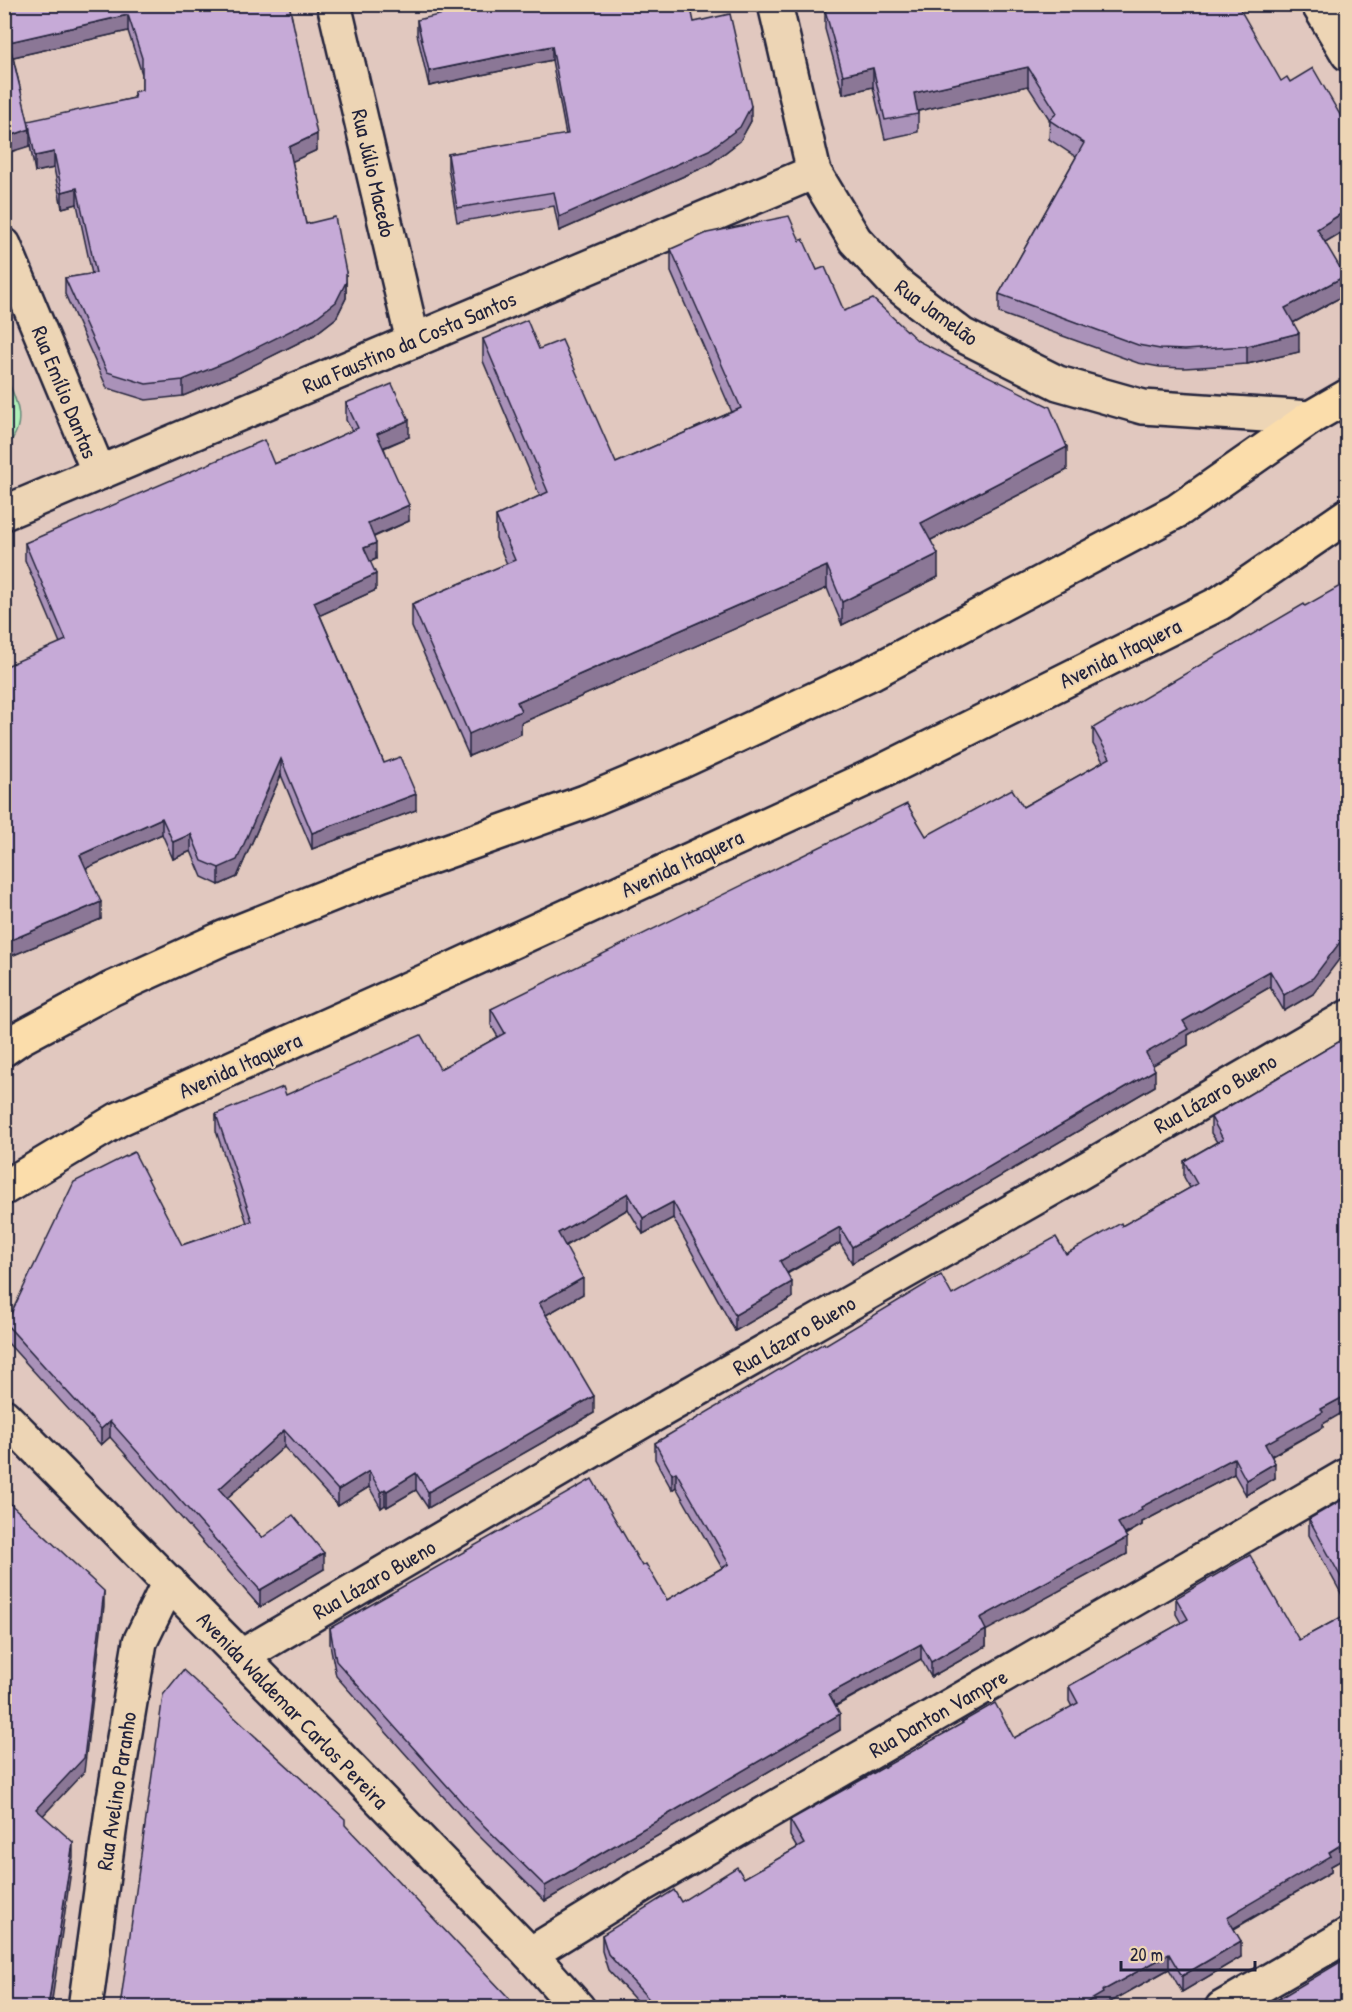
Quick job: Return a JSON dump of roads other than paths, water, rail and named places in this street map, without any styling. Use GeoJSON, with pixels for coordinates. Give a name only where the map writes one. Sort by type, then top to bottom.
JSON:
{"type":"FeatureCollection","features":[{"type":"Feature","properties":{"kind":"main road"},"geometry":{"type":"LineString","coordinates":[[4,1049],[111,989],[223,938],[380,875],[585,802],[680,762],[873,672],[1178,511],[1310,418],[1347,396]]}},
{"type":"Feature","properties":{"kind":"main road","name":"Avenida Itaquera"},"geometry":{"type":"LineString","coordinates":[[4,1188],[119,1119],[881,772],[1199,614],[1220,603],[1347,515]]}},
{"type":"Feature","properties":{"kind":"street","name":"Rua Júlio Macedo"},"geometry":{"type":"LineString","coordinates":[[334,4],[413,341]]}},
{"type":"Feature","properties":{"kind":"street","name":"Rua Jamelão"},"geometry":{"type":"LineString","coordinates":[[775,4],[814,172],[855,240],[894,282],[962,335],[1058,383],[1143,407],[1310,418]]}},
{"type":"Feature","properties":{"kind":"street"},"geometry":{"type":"LineString","coordinates":[[1318,4],[1347,54]]}},
{"type":"Feature","properties":{"kind":"street","name":"Rua Faustino da Costa Santos"},"geometry":{"type":"LineString","coordinates":[[4,513],[814,172]]}},
{"type":"Feature","properties":{"kind":"street","name":"Rua Emílio Dantas"},"geometry":{"type":"LineString","coordinates":[[4,245],[99,473]]}},
{"type":"Feature","properties":{"kind":"street","name":"Rua Lázaro Bueno"},"geometry":{"type":"LineString","coordinates":[[242,1656],[644,1420],[1072,1177],[1347,1017]]}},
{"type":"Feature","properties":{"kind":"street","name":"Avenida Waldemar Carlos Pereira"},"geometry":{"type":"LineString","coordinates":[[4,1416],[242,1656],[530,1954],[578,2007]]}},
{"type":"Feature","properties":{"kind":"street","name":"Rua Danton Vampre"},"geometry":{"type":"LineString","coordinates":[[530,1954],[642,1884],[1347,1475]]}},
{"type":"Feature","properties":{"kind":"street","name":"Rua Avelino Paranho"},"geometry":{"type":"LineString","coordinates":[[85,2007],[112,1810],[140,1642],[170,1582]]}},
{"type":"Feature","properties":{"kind":"street"},"geometry":{"type":"LineString","coordinates":[[1222,2007],[1347,1935]]}}]}
